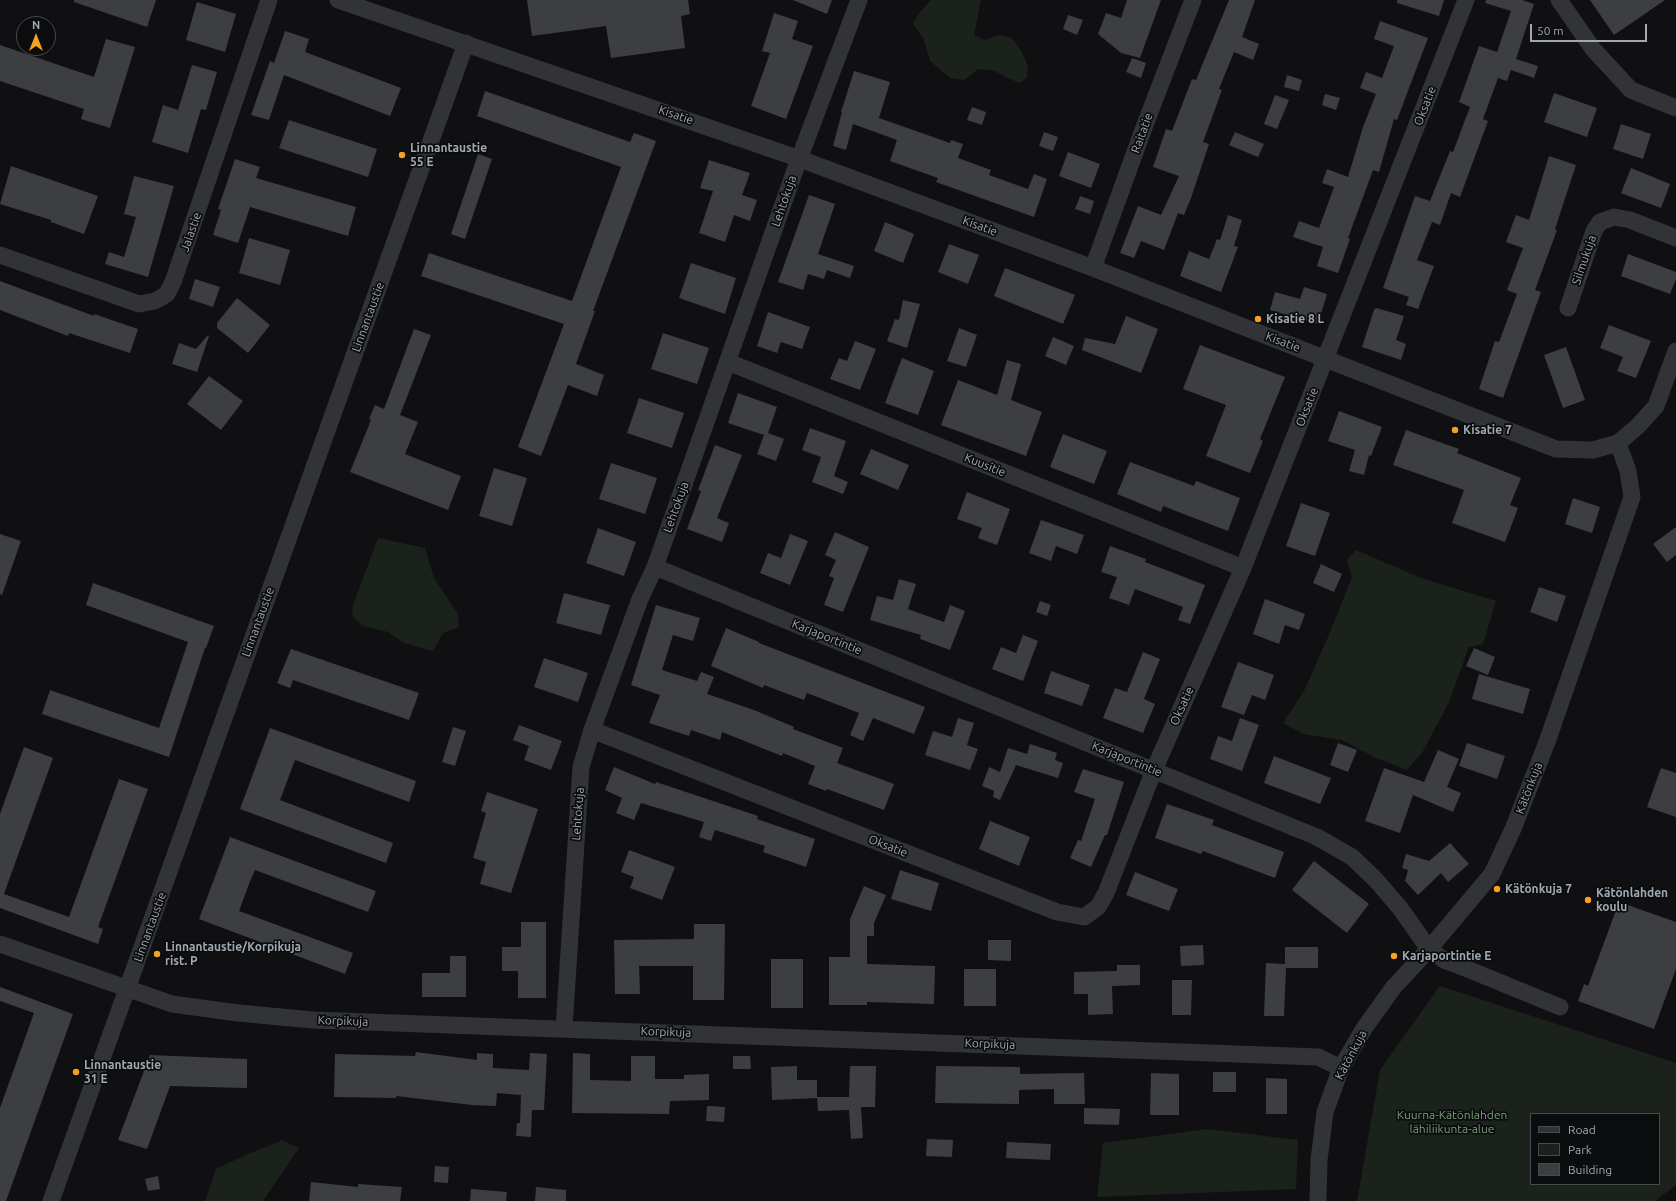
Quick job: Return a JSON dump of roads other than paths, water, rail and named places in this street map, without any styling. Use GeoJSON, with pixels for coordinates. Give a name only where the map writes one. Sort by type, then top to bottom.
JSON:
{"type":"FeatureCollection","features":[{"type":"Feature","properties":{"kind":"street","name":"Jalastie"},"geometry":{"type":"LineString","coordinates":[[0,255],[139,304],[155,301],[167,294],[173,282],[269,0]]}},
{"type":"Feature","properties":{"kind":"street","name":"Kisatie"},"geometry":{"type":"LineString","coordinates":[[338,0],[800,158],[1093,268],[1556,449],[1592,450],[1618,443]]}},
{"type":"Feature","properties":{"kind":"street","name":"Lehtokuja"},"geometry":{"type":"LineString","coordinates":[[564,1028],[581,767],[592,730],[640,599],[655,567],[800,158],[859,0]]}},
{"type":"Feature","properties":{"kind":"street","name":"Raitatie"},"geometry":{"type":"LineString","coordinates":[[1093,268],[1143,130],[1193,0]]}},
{"type":"Feature","properties":{"kind":"street","name":"Oksatie"},"geometry":{"type":"LineString","coordinates":[[592,730],[1057,912],[1084,917],[1098,907],[1106,893],[1154,770],[1243,568],[1466,0]]}},
{"type":"Feature","properties":{"kind":"street"},"geometry":{"type":"LineString","coordinates":[[1559,0],[1592,49],[1631,90],[1676,108]]}},
{"type":"Feature","properties":{"kind":"street","name":"Linnantaustie"},"geometry":{"type":"LineString","coordinates":[[51,1201],[466,43]]}},
{"type":"Feature","properties":{"kind":"street","name":"Silmukuja"},"geometry":{"type":"LineString","coordinates":[[1568,308],[1594,231],[1600,222],[1614,217],[1630,220],[1676,238]]}},
{"type":"Feature","properties":{"kind":"street"},"geometry":{"type":"LineString","coordinates":[[1618,443],[1638,426],[1656,406],[1676,351]]}},
{"type":"Feature","properties":{"kind":"street","name":"Kuusitie"},"geometry":{"type":"LineString","coordinates":[[728,362],[1243,568]]}},
{"type":"Feature","properties":{"kind":"street","name":"Kätönkuja"},"geometry":{"type":"LineString","coordinates":[[1318,1201],[1319,1160],[1325,1112],[1341,1068],[1363,1030],[1392,988],[1429,949],[1492,874],[1513,829],[1546,742],[1632,497],[1628,471],[1618,443]]}},
{"type":"Feature","properties":{"kind":"street","name":"Karjaportintie"},"geometry":{"type":"LineString","coordinates":[[655,567],[1318,837],[1352,857],[1376,880],[1400,908],[1429,949],[1444,960],[1560,1007]]}},
{"type":"Feature","properties":{"kind":"street","name":"Korpikuja"},"geometry":{"type":"LineString","coordinates":[[0,944],[172,1004],[238,1013],[313,1020],[564,1028],[1318,1057],[1341,1068]]}},
{"type":"Feature","properties":{"kind":"place","name":"Linnantaustie 55 E"},"geometry":{"type":"Point","coordinates":[402,155]}},
{"type":"Feature","properties":{"kind":"place","name":"Kisatie 8 L"},"geometry":{"type":"Point","coordinates":[1258,319]}},
{"type":"Feature","properties":{"kind":"place","name":"Kisatie 7"},"geometry":{"type":"Point","coordinates":[1455,430]}},
{"type":"Feature","properties":{"kind":"place","name":"Kätönkuja 7"},"geometry":{"type":"Point","coordinates":[1497,889]}},
{"type":"Feature","properties":{"kind":"place","name":"Kätönlahden koulu"},"geometry":{"type":"Point","coordinates":[1588,900]}},
{"type":"Feature","properties":{"kind":"place","name":"Linnantaustie/Korpikuja rist. P"},"geometry":{"type":"Point","coordinates":[157,954]}},
{"type":"Feature","properties":{"kind":"place","name":"Karjaportintie E"},"geometry":{"type":"Point","coordinates":[1394,956]}},
{"type":"Feature","properties":{"kind":"place","name":"Linnantaustie 31 E"},"geometry":{"type":"Point","coordinates":[76,1072]}},
{"type":"Feature","properties":{"kind":"park label","name":"Kuurna-Kätönlahden lähiliikunta-alue"},"geometry":{"type":"Point","coordinates":[1452,1122]}}]}
